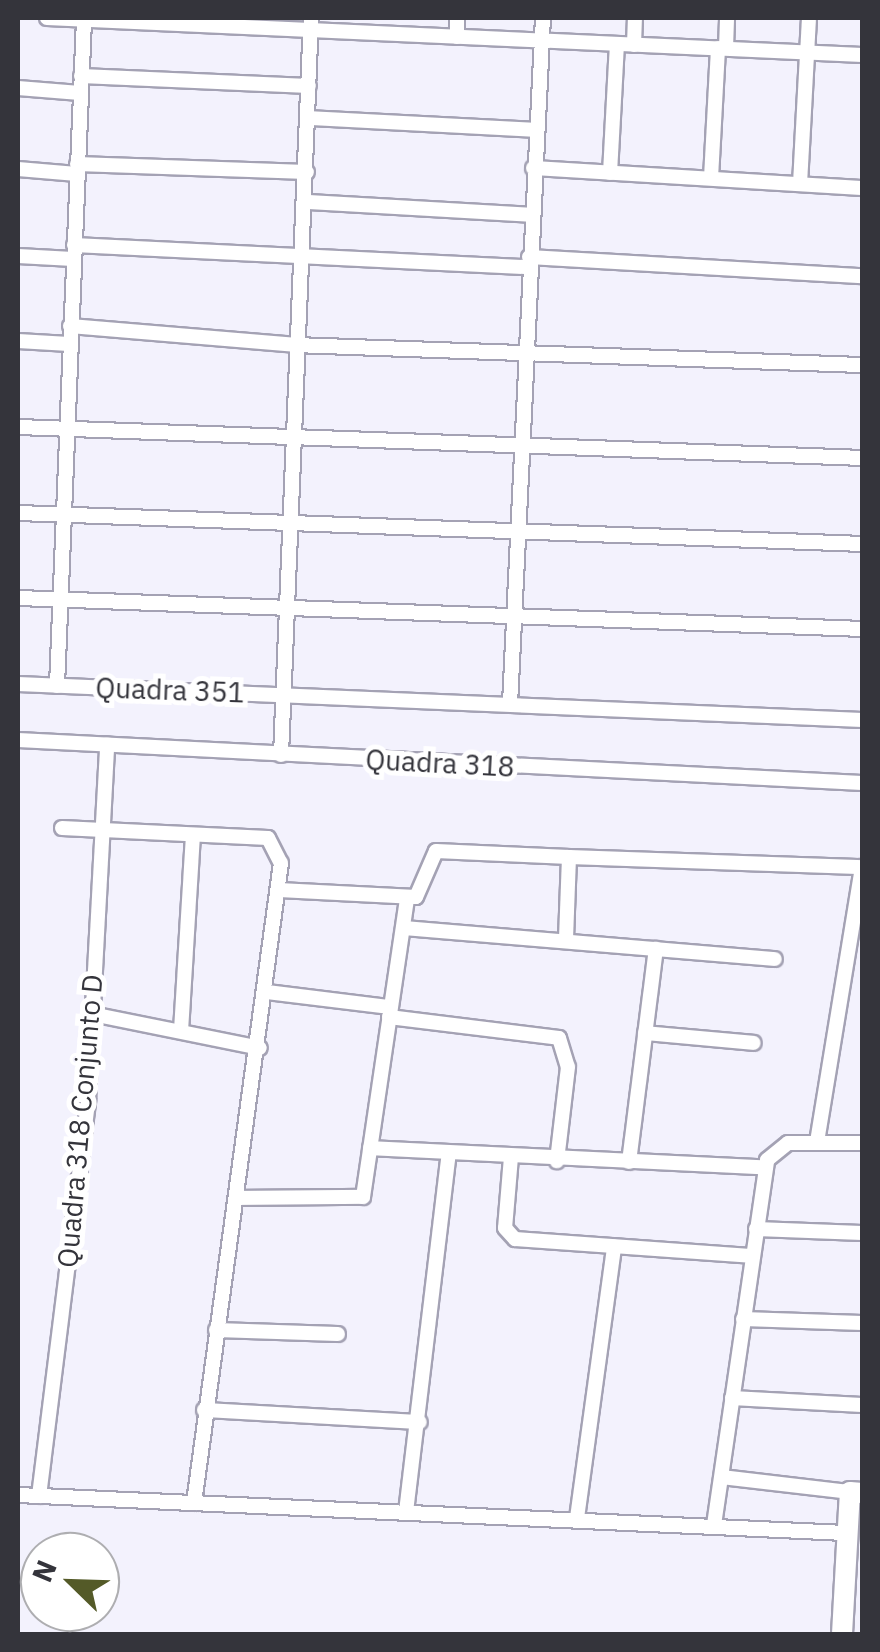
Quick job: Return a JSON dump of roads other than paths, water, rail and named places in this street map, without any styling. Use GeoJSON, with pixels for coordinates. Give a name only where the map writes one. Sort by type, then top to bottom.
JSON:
{"type":"FeatureCollection","features":[{"type":"Feature","properties":{"kind":"street"},"geometry":{"type":"LineString","coordinates":[[47,18],[310,34],[862,55]]}},
{"type":"Feature","properties":{"kind":"street"},"geometry":{"type":"LineString","coordinates":[[281,755],[294,345],[307,202],[311,18]]}},
{"type":"Feature","properties":{"kind":"street"},"geometry":{"type":"LineString","coordinates":[[456,38],[457,18]]}},
{"type":"Feature","properties":{"kind":"street"},"geometry":{"type":"LineString","coordinates":[[510,704],[543,18]]}},
{"type":"Feature","properties":{"kind":"street"},"geometry":{"type":"LineString","coordinates":[[634,45],[636,18]]}},
{"type":"Feature","properties":{"kind":"street"},"geometry":{"type":"LineString","coordinates":[[711,178],[727,18]]}},
{"type":"Feature","properties":{"kind":"street"},"geometry":{"type":"LineString","coordinates":[[800,184],[809,18]]}},
{"type":"Feature","properties":{"kind":"street"},"geometry":{"type":"LineString","coordinates":[[57,686],[84,20]]}},
{"type":"Feature","properties":{"kind":"street"},"geometry":{"type":"LineString","coordinates":[[610,173],[617,44]]}},
{"type":"Feature","properties":{"kind":"street"},"geometry":{"type":"LineString","coordinates":[[81,76],[309,86]]}},
{"type":"Feature","properties":{"kind":"street"},"geometry":{"type":"LineString","coordinates":[[18,88],[80,93]]}},
{"type":"Feature","properties":{"kind":"street"},"geometry":{"type":"LineString","coordinates":[[309,118],[536,130]]}},
{"type":"Feature","properties":{"kind":"street"},"geometry":{"type":"LineString","coordinates":[[533,168],[862,188]]}},
{"type":"Feature","properties":{"kind":"street"},"geometry":{"type":"LineString","coordinates":[[18,169],[308,172]]}},
{"type":"Feature","properties":{"kind":"street"},"geometry":{"type":"LineString","coordinates":[[307,202],[532,215]]}},
{"type":"Feature","properties":{"kind":"street"},"geometry":{"type":"LineString","coordinates":[[18,256],[73,252],[529,262],[862,276]]}},
{"type":"Feature","properties":{"kind":"street"},"geometry":{"type":"LineString","coordinates":[[70,326],[294,345],[862,365]]}},
{"type":"Feature","properties":{"kind":"street"},"geometry":{"type":"LineString","coordinates":[[18,341],[69,344]]}},
{"type":"Feature","properties":{"kind":"street"},"geometry":{"type":"LineString","coordinates":[[18,427],[522,441],[862,458]]}},
{"type":"Feature","properties":{"kind":"street"},"geometry":{"type":"LineString","coordinates":[[18,514],[862,544]]}},
{"type":"Feature","properties":{"kind":"street"},"geometry":{"type":"LineString","coordinates":[[18,598],[288,611],[862,629]]}},
{"type":"Feature","properties":{"kind":"street","name":"Quadra 351"},"geometry":{"type":"LineString","coordinates":[[18,684],[862,720]]}},
{"type":"Feature","properties":{"kind":"street","name":"Quadra 318"},"geometry":{"type":"LineString","coordinates":[[18,740],[862,783]]}},
{"type":"Feature","properties":{"kind":"street","name":"Quadra 318 Conjunto D"},"geometry":{"type":"LineString","coordinates":[[38,1496],[92,1014],[107,745]]}},
{"type":"Feature","properties":{"kind":"street"},"geometry":{"type":"LineString","coordinates":[[62,828],[268,838],[279,852],[279,890],[260,1048],[204,1410],[194,1504]]}},
{"type":"Feature","properties":{"kind":"street"},"geometry":{"type":"LineString","coordinates":[[181,1031],[192,836]]}},
{"type":"Feature","properties":{"kind":"street"},"geometry":{"type":"LineString","coordinates":[[279,890],[407,898],[420,894],[436,851],[860,867],[818,1142]]}},
{"type":"Feature","properties":{"kind":"street"},"geometry":{"type":"LineString","coordinates":[[566,940],[569,857]]}},
{"type":"Feature","properties":{"kind":"street"},"geometry":{"type":"LineString","coordinates":[[238,1198],[357,1202],[370,1148],[407,898]]}},
{"type":"Feature","properties":{"kind":"street"},"geometry":{"type":"LineString","coordinates":[[404,928],[774,959]]}},
{"type":"Feature","properties":{"kind":"street"},"geometry":{"type":"LineString","coordinates":[[629,1162],[656,949]]}},
{"type":"Feature","properties":{"kind":"street"},"geometry":{"type":"LineString","coordinates":[[267,992],[559,1038],[568,1068],[556,1161]]}},
{"type":"Feature","properties":{"kind":"street"},"geometry":{"type":"LineString","coordinates":[[92,1014],[260,1048]]}},
{"type":"Feature","properties":{"kind":"street"},"geometry":{"type":"LineString","coordinates":[[645,1033],[754,1043]]}},
{"type":"Feature","properties":{"kind":"street"},"geometry":{"type":"LineString","coordinates":[[714,1525],[750,1256],[766,1167],[775,1148],[818,1142],[862,1143]]}},
{"type":"Feature","properties":{"kind":"street"},"geometry":{"type":"LineString","coordinates":[[370,1148],[556,1161],[766,1167]]}},
{"type":"Feature","properties":{"kind":"street"},"geometry":{"type":"LineString","coordinates":[[406,1512],[420,1422],[449,1154]]}},
{"type":"Feature","properties":{"kind":"street"},"geometry":{"type":"LineString","coordinates":[[511,1157],[506,1234],[614,1247],[750,1256]]}},
{"type":"Feature","properties":{"kind":"street"},"geometry":{"type":"LineString","coordinates":[[756,1228],[862,1233]]}},
{"type":"Feature","properties":{"kind":"street"},"geometry":{"type":"LineString","coordinates":[[577,1518],[614,1247]]}},
{"type":"Feature","properties":{"kind":"street"},"geometry":{"type":"LineString","coordinates":[[743,1320],[862,1323]]}},
{"type":"Feature","properties":{"kind":"street"},"geometry":{"type":"LineString","coordinates":[[216,1330],[338,1334]]}},
{"type":"Feature","properties":{"kind":"street"},"geometry":{"type":"LineString","coordinates":[[732,1398],[862,1405]]}},
{"type":"Feature","properties":{"kind":"street"},"geometry":{"type":"LineString","coordinates":[[204,1410],[420,1422]]}},
{"type":"Feature","properties":{"kind":"street"},"geometry":{"type":"LineString","coordinates":[[722,1476],[856,1493],[846,1533],[849,1623]]}},
{"type":"Feature","properties":{"kind":"street"},"geometry":{"type":"LineString","coordinates":[[18,1495],[846,1533]]}}]}
